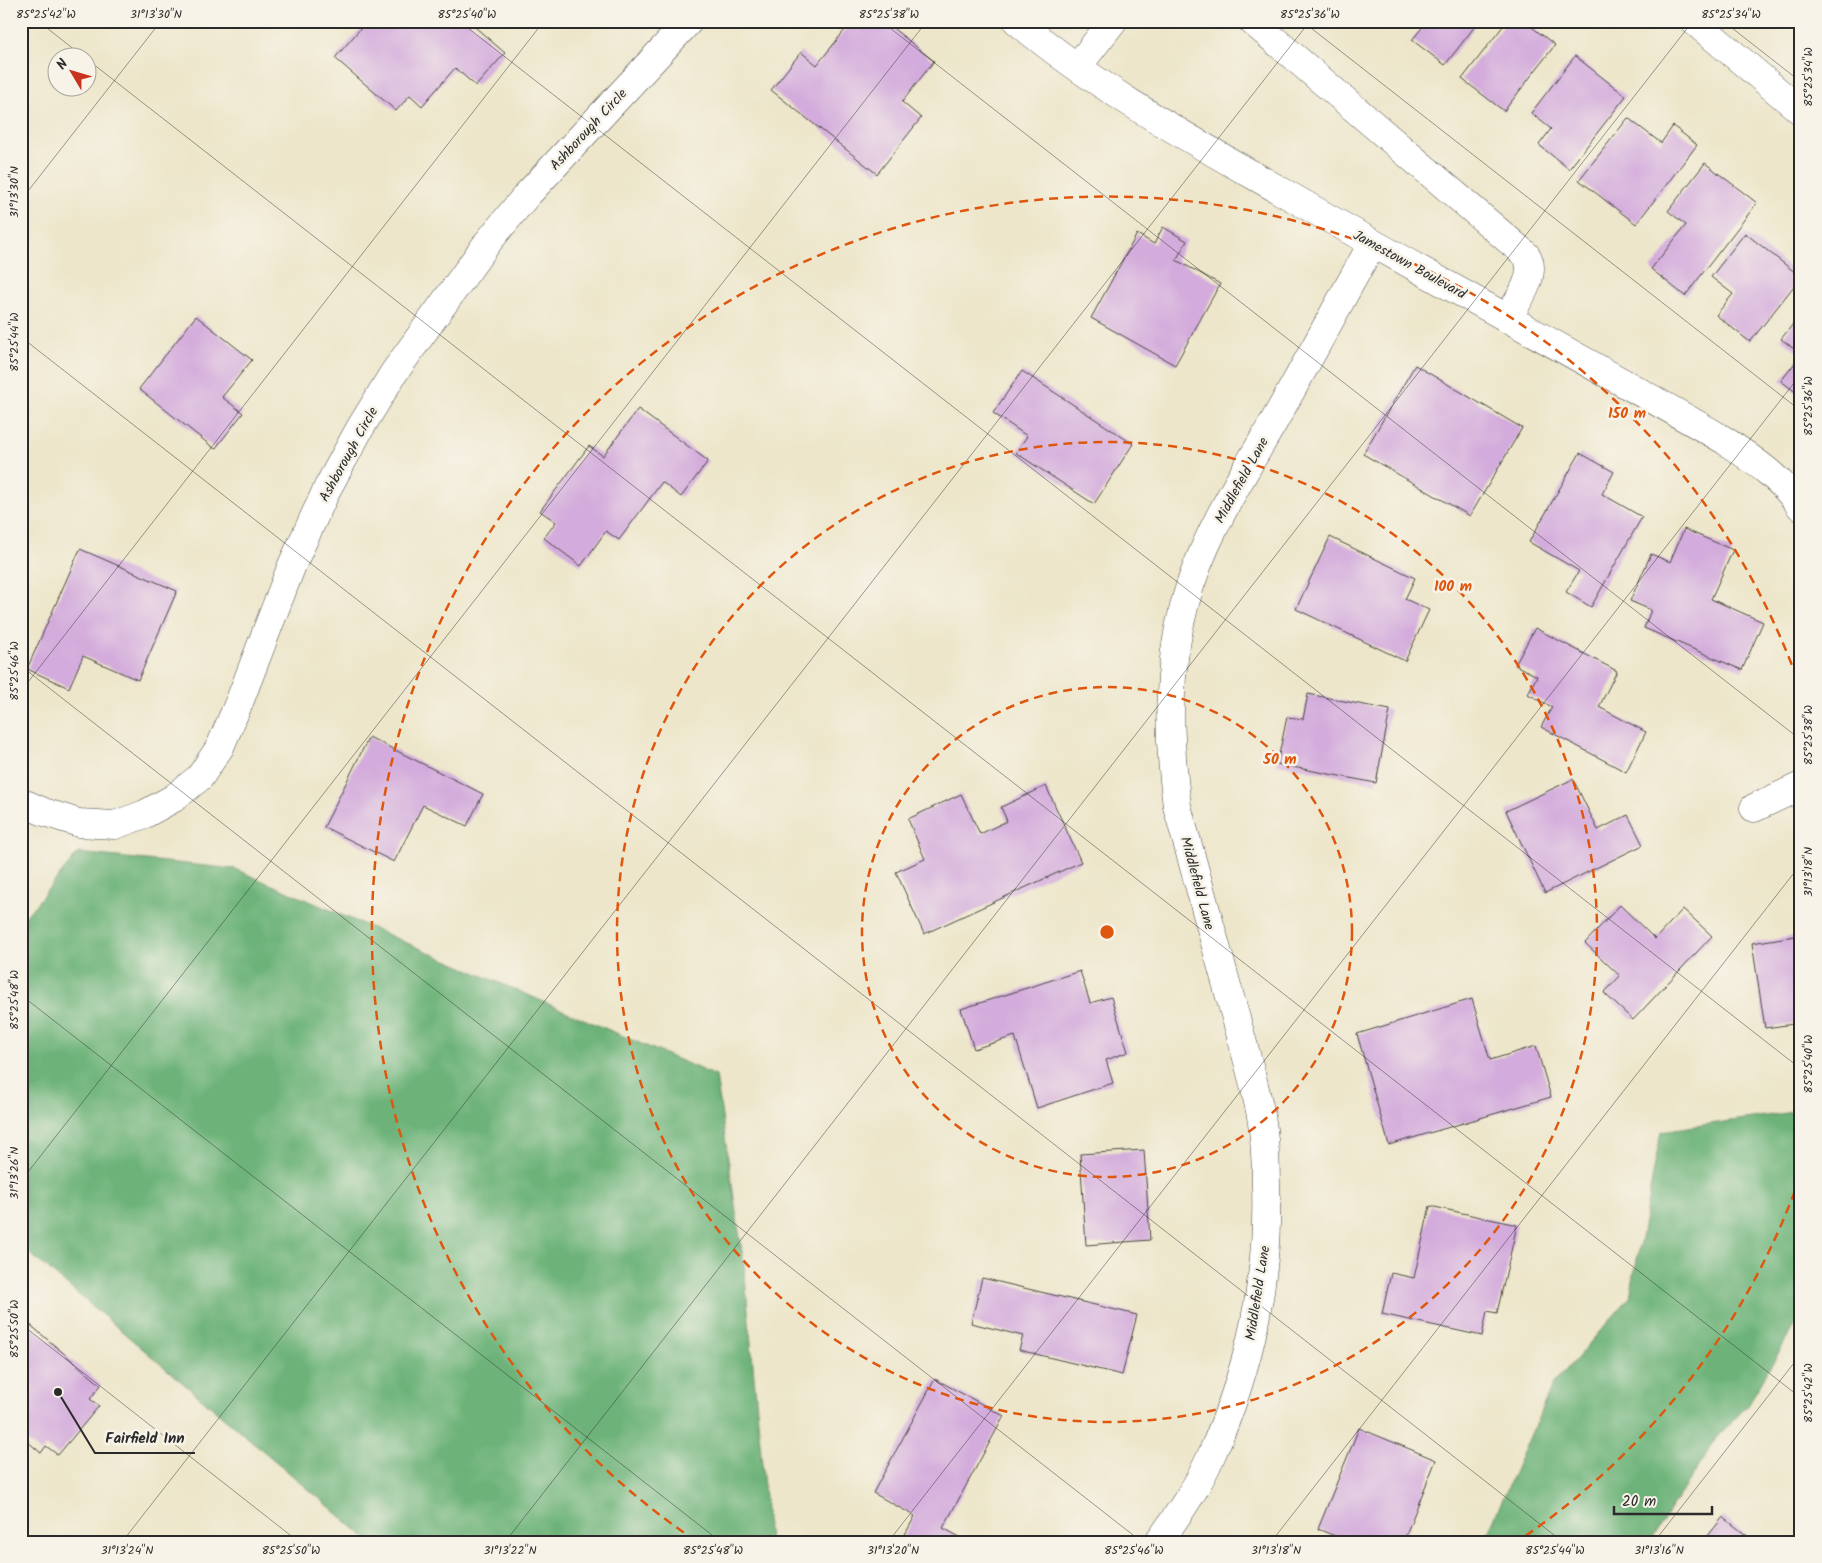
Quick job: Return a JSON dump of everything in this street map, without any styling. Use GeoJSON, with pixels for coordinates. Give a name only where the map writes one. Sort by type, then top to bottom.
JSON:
{"type":"FeatureCollection","features":[{"type":"Feature","properties":{"kind":"street","name":"Ashborough Circle"},"geometry":{"type":"LineString","coordinates":[[21,802],[78,823],[115,825],[145,814],[174,798],[200,776],[220,747],[292,565],[328,489],[359,430],[393,374],[478,256],[526,196],[689,21]]}},
{"type":"Feature","properties":{"kind":"street","name":"Jamestown Boulevard"},"geometry":{"type":"LineString","coordinates":[[1017,21],[1077,67],[1139,109],[1372,244],[1724,440],[1750,457],[1772,475],[1795,498],[1801,507]]}},
{"type":"Feature","properties":{"kind":"street"},"geometry":{"type":"LineString","coordinates":[[1077,67],[1113,21]]}},
{"type":"Feature","properties":{"kind":"street"},"geometry":{"type":"LineString","coordinates":[[1252,21],[1526,255],[1530,260],[1530,274],[1526,286],[1507,319]]}},
{"type":"Feature","properties":{"kind":"street"},"geometry":{"type":"LineString","coordinates":[[1694,21],[1801,111]]}},
{"type":"Feature","properties":{"kind":"street","name":"Middlefield Lane"},"geometry":{"type":"LineString","coordinates":[[1159,1542],[1190,1496],[1211,1457],[1229,1412],[1256,1320],[1264,1269],[1267,1218],[1266,1164],[1262,1118],[1177,806],[1169,713],[1173,662],[1185,603],[1204,548],[1372,244]]}},
{"type":"Feature","properties":{"kind":"street"},"geometry":{"type":"LineString","coordinates":[[1754,808],[1801,786]]}},
{"type":"Feature","properties":{"kind":"green space"},"geometry":{"type":"Polygon","coordinates":[[[78,853],[235,869],[716,1076],[744,1266],[769,1542],[371,1542],[21,1246],[21,922],[78,853]]]}},
{"type":"Feature","properties":{"kind":"green space"},"geometry":{"type":"Polygon","coordinates":[[[1801,1111],[1801,1314],[1748,1405],[1718,1436],[1649,1542],[1484,1542],[1552,1386],[1630,1297],[1661,1131],[1801,1111]]]}},
{"type":"Feature","properties":{"kind":"building"},"geometry":{"type":"Polygon","coordinates":[[[367,21],[468,21],[505,53],[476,86],[455,68],[422,106],[410,95],[396,111],[335,58],[367,21]]]}},
{"type":"Feature","properties":{"kind":"building"},"geometry":{"type":"Polygon","coordinates":[[[852,21],[884,21],[934,61],[902,102],[921,118],[877,174],[771,90],[801,52],[817,65],[852,21]]]}},
{"type":"Feature","properties":{"kind":"building"},"geometry":{"type":"Polygon","coordinates":[[[1421,21],[1479,21],[1445,65],[1412,40],[1425,24],[1421,21]]]}},
{"type":"Feature","properties":{"kind":"building"},"geometry":{"type":"Polygon","coordinates":[[[1507,21],[1524,21],[1555,45],[1504,111],[1462,79],[1507,21]]]}},
{"type":"Feature","properties":{"kind":"building"},"geometry":{"type":"Polygon","coordinates":[[[1575,56],[1626,96],[1569,169],[1539,145],[1551,129],[1531,113],[1575,56]]]}},
{"type":"Feature","properties":{"kind":"building"},"geometry":{"type":"Polygon","coordinates":[[[1628,118],[1661,143],[1673,126],[1697,145],[1636,224],[1579,180],[1628,118]]]}},
{"type":"Feature","properties":{"kind":"building"},"geometry":{"type":"Polygon","coordinates":[[[1705,163],[1757,203],[1685,296],[1651,269],[1686,225],[1668,211],[1705,163]]]}},
{"type":"Feature","properties":{"kind":"building"},"geometry":{"type":"Polygon","coordinates":[[[1163,227],[1187,241],[1176,260],[1220,284],[1175,365],[1091,318],[1137,234],[1154,244],[1163,227]]]}},
{"type":"Feature","properties":{"kind":"building"},"geometry":{"type":"Polygon","coordinates":[[[1745,233],[1801,277],[1750,342],[1716,315],[1733,294],[1711,277],[1745,233]]]}},
{"type":"Feature","properties":{"kind":"building"},"geometry":{"type":"Polygon","coordinates":[[[1801,314],[1801,354],[1781,339],[1801,314]]]}},
{"type":"Feature","properties":{"kind":"building"},"geometry":{"type":"Polygon","coordinates":[[[196,316],[252,360],[222,397],[243,413],[215,449],[139,389],[196,316]]]}},
{"type":"Feature","properties":{"kind":"building"},"geometry":{"type":"Polygon","coordinates":[[[1801,355],[1801,396],[1781,381],[1801,355]]]}},
{"type":"Feature","properties":{"kind":"building"},"geometry":{"type":"Polygon","coordinates":[[[1415,365],[1522,428],[1470,516],[1363,454],[1415,365]]]}},
{"type":"Feature","properties":{"kind":"building"},"geometry":{"type":"Polygon","coordinates":[[[1022,371],[1133,444],[1094,504],[1016,453],[1027,436],[993,413],[1022,371]]]}},
{"type":"Feature","properties":{"kind":"building"},"geometry":{"type":"Polygon","coordinates":[[[638,409],[708,461],[681,497],[662,482],[619,540],[606,531],[581,566],[544,538],[556,522],[540,511],[589,446],[603,456],[638,409]]]}},
{"type":"Feature","properties":{"kind":"building"},"geometry":{"type":"Polygon","coordinates":[[[1580,453],[1614,472],[1602,494],[1642,517],[1591,607],[1566,592],[1579,571],[1529,542],[1580,453]]]}},
{"type":"Feature","properties":{"kind":"building"},"geometry":{"type":"Polygon","coordinates":[[[1684,529],[1733,550],[1711,599],[1763,622],[1742,670],[1644,628],[1651,610],[1630,601],[1651,554],[1670,562],[1684,529]]]}},
{"type":"Feature","properties":{"kind":"building"},"geometry":{"type":"Polygon","coordinates":[[[1330,537],[1415,578],[1405,599],[1429,610],[1405,661],[1296,609],[1330,537]]]}},
{"type":"Feature","properties":{"kind":"building"},"geometry":{"type":"Polygon","coordinates":[[[80,549],[177,591],[138,680],[83,656],[69,688],[27,669],[80,549]]]}},
{"type":"Feature","properties":{"kind":"building"},"geometry":{"type":"Polygon","coordinates":[[[1535,628],[1617,671],[1599,707],[1646,732],[1626,772],[1541,727],[1552,707],[1528,694],[1537,676],[1515,665],[1535,628]]]}},
{"type":"Feature","properties":{"kind":"building"},"geometry":{"type":"Polygon","coordinates":[[[1308,694],[1390,710],[1376,783],[1277,764],[1287,717],[1303,719],[1308,694]]]}},
{"type":"Feature","properties":{"kind":"building"},"geometry":{"type":"Polygon","coordinates":[[[369,737],[483,794],[467,826],[423,805],[394,862],[324,827],[369,737]]]}},
{"type":"Feature","properties":{"kind":"building"},"geometry":{"type":"Polygon","coordinates":[[[1573,779],[1598,830],[1628,815],[1643,845],[1545,893],[1506,811],[1573,779]]]}},
{"type":"Feature","properties":{"kind":"building"},"geometry":{"type":"Polygon","coordinates":[[[1046,786],[1081,862],[924,934],[896,872],[925,859],[908,819],[961,794],[980,834],[1007,821],[1001,807],[1046,786]]]}},
{"type":"Feature","properties":{"kind":"building"},"geometry":{"type":"Polygon","coordinates":[[[1620,905],[1655,939],[1683,909],[1712,936],[1633,1020],[1604,993],[1620,976],[1585,943],[1620,905]]]}},
{"type":"Feature","properties":{"kind":"building"},"geometry":{"type":"Polygon","coordinates":[[[1801,935],[1801,1023],[1765,1028],[1752,943],[1801,935]]]}},
{"type":"Feature","properties":{"kind":"building"},"geometry":{"type":"Polygon","coordinates":[[[1080,971],[1090,1003],[1111,997],[1128,1052],[1106,1060],[1113,1083],[1037,1108],[1015,1036],[974,1049],[961,1009],[1080,971]]]}},
{"type":"Feature","properties":{"kind":"building"},"geometry":{"type":"Polygon","coordinates":[[[1472,999],[1490,1060],[1536,1046],[1551,1097],[1389,1145],[1357,1034],[1472,999]]]}},
{"type":"Feature","properties":{"kind":"building"},"geometry":{"type":"Polygon","coordinates":[[[1144,1150],[1150,1240],[1086,1245],[1080,1154],[1144,1150]]]}},
{"type":"Feature","properties":{"kind":"building"},"geometry":{"type":"Polygon","coordinates":[[[1430,1206],[1517,1225],[1497,1313],[1487,1311],[1482,1336],[1382,1314],[1391,1273],[1414,1278],[1430,1206]]]}},
{"type":"Feature","properties":{"kind":"building"},"geometry":{"type":"Polygon","coordinates":[[[982,1278],[1137,1315],[1122,1375],[1019,1350],[1023,1336],[971,1323],[982,1278]]]}},
{"type":"Feature","properties":{"kind":"building"},"geometry":{"type":"Polygon","coordinates":[[[21,1317],[101,1385],[90,1399],[99,1406],[58,1455],[46,1446],[41,1453],[21,1436],[21,1317]]]}},
{"type":"Feature","properties":{"kind":"building"},"geometry":{"type":"Polygon","coordinates":[[[935,1379],[1004,1416],[943,1528],[969,1542],[901,1542],[915,1516],[873,1493],[935,1379]]]}},
{"type":"Feature","properties":{"kind":"building"},"geometry":{"type":"Polygon","coordinates":[[[1359,1428],[1436,1460],[1403,1542],[1349,1542],[1318,1529],[1359,1428]]]}},
{"type":"Feature","properties":{"kind":"building"},"geometry":{"type":"Polygon","coordinates":[[[1723,1517],[1755,1542],[1703,1542],[1723,1517]]]}},
{"type":"Feature","properties":{"kind":"place","name":"Fairfield Inn"},"geometry":{"type":"Point","coordinates":[58,1392]}}]}
